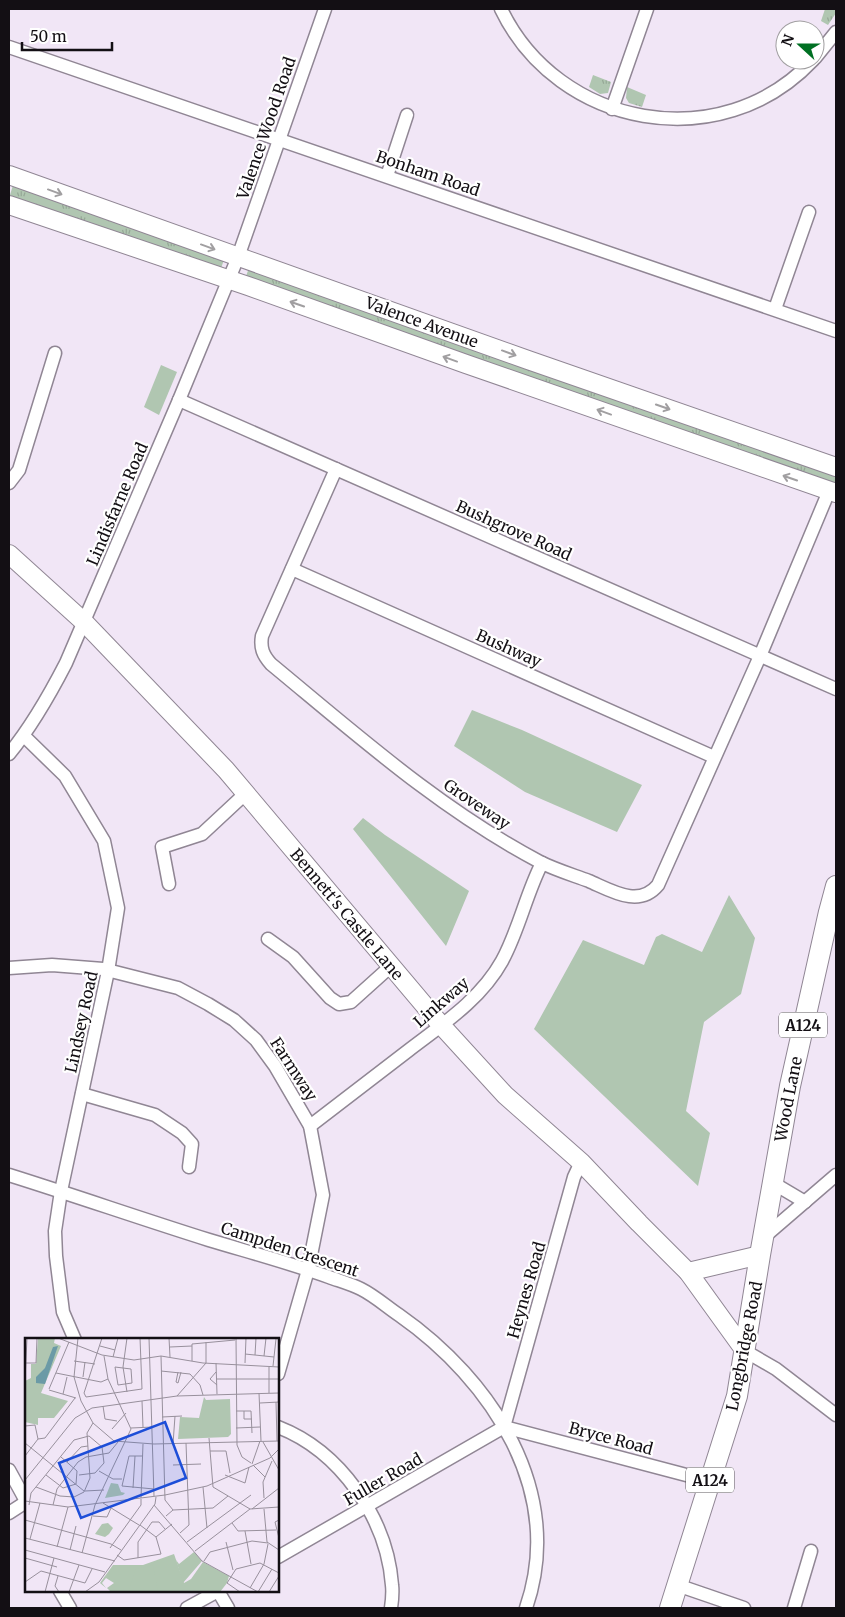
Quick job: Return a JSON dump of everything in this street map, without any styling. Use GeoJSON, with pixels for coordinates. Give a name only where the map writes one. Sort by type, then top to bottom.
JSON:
{"type":"FeatureCollection","features":[{"type":"Feature","properties":{"kind":"main road","name":"Wood Lane"},"geometry":{"type":"LineString","coordinates":[[762,1246],[790,1086],[826,922],[836,886]]}},
{"type":"Feature","properties":{"kind":"main road","name":"Longbridge Road"},"geometry":{"type":"LineString","coordinates":[[670,1608],[737,1396],[762,1246]]}},
{"type":"Feature","properties":{"kind":"street","name":"Valence Wood Road"},"geometry":{"type":"LineString","coordinates":[[238,257],[325,9]]}},
{"type":"Feature","properties":{"kind":"street"},"geometry":{"type":"LineString","coordinates":[[501,9],[519,40],[534,58],[570,88],[590,100],[612,108],[650,117],[681,119],[727,112],[770,94],[802,70]]}},
{"type":"Feature","properties":{"kind":"street"},"geometry":{"type":"LineString","coordinates":[[612,108],[647,9]]}},
{"type":"Feature","properties":{"kind":"street"},"geometry":{"type":"LineString","coordinates":[[825,46],[836,32]]}},
{"type":"Feature","properties":{"kind":"street","name":"Bonham Road"},"geometry":{"type":"LineString","coordinates":[[9,47],[836,331]]}},
{"type":"Feature","properties":{"kind":"street"},"geometry":{"type":"LineString","coordinates":[[387,176],[407,115]]}},
{"type":"Feature","properties":{"kind":"street","name":"Valence Avenue"},"geometry":{"type":"LineString","coordinates":[[9,176],[528,360],[836,466]]}},
{"type":"Feature","properties":{"kind":"street","name":"Valence Avenue"},"geometry":{"type":"LineString","coordinates":[[9,205],[833,492]]}},
{"type":"Feature","properties":{"kind":"street"},"geometry":{"type":"LineString","coordinates":[[775,309],[809,212]]}},
{"type":"Feature","properties":{"kind":"street","name":"Lindisfarne Road"},"geometry":{"type":"LineString","coordinates":[[9,754],[24,736],[50,695],[84,622],[180,400],[238,257]]}},
{"type":"Feature","properties":{"kind":"street"},"geometry":{"type":"LineString","coordinates":[[9,483],[19,470],[55,353]]}},
{"type":"Feature","properties":{"kind":"street","name":"Bushgrove Road"},"geometry":{"type":"LineString","coordinates":[[180,400],[836,689]]}},
{"type":"Feature","properties":{"kind":"street","name":"Groveway"},"geometry":{"type":"LineString","coordinates":[[336,469],[262,636],[260,645],[263,655],[392,764],[493,836],[542,863],[620,894],[634,897],[652,892],[658,885],[833,492]]}},
{"type":"Feature","properties":{"kind":"street","name":"Bennett's Castle Lane"},"geometry":{"type":"LineString","coordinates":[[9,554],[84,622],[226,770],[441,1025],[505,1095],[581,1162],[688,1272],[746,1351]]}},
{"type":"Feature","properties":{"kind":"street","name":"Bushway"},"geometry":{"type":"LineString","coordinates":[[292,569],[714,758]]}},
{"type":"Feature","properties":{"kind":"street","name":"Lindsey Road"},"geometry":{"type":"LineString","coordinates":[[24,736],[65,776],[104,841],[118,908],[108,971],[55,1231],[56,1256],[64,1312],[74,1338]]}},
{"type":"Feature","properties":{"kind":"street"},"geometry":{"type":"LineString","coordinates":[[168,884],[162,847],[202,834],[246,794]]}},
{"type":"Feature","properties":{"kind":"street","name":"Linkway"},"geometry":{"type":"LineString","coordinates":[[310,1126],[466,1005],[487,983],[502,962],[542,863]]}},
{"type":"Feature","properties":{"kind":"street"},"geometry":{"type":"LineString","coordinates":[[268,939],[293,957],[330,998],[339,1004],[351,1002],[391,966]]}},
{"type":"Feature","properties":{"kind":"street","name":"Farmway"},"geometry":{"type":"LineString","coordinates":[[9,968],[52,965],[108,971],[178,988],[234,1020],[256,1040],[275,1066],[310,1126],[323,1195],[308,1270],[279,1371]]}},
{"type":"Feature","properties":{"kind":"street"},"geometry":{"type":"LineString","coordinates":[[82,1094],[155,1115],[182,1133],[192,1144],[189,1167]]}},
{"type":"Feature","properties":{"kind":"street","name":"Heynes Road"},"geometry":{"type":"LineString","coordinates":[[504,1427],[574,1177],[581,1162]]}},
{"type":"Feature","properties":{"kind":"street"},"geometry":{"type":"LineString","coordinates":[[688,1272],[762,1246],[805,1202],[836,1175]]}},
{"type":"Feature","properties":{"kind":"street","name":"Campden Crescent"},"geometry":{"type":"LineString","coordinates":[[9,1176],[62,1191],[189,1234],[308,1270],[362,1290],[421,1330],[467,1374],[492,1406],[514,1444],[525,1471],[534,1502],[538,1532],[537,1559],[532,1591],[526,1608]]}},
{"type":"Feature","properties":{"kind":"street"},"geometry":{"type":"LineString","coordinates":[[773,1183],[805,1202]]}},
{"type":"Feature","properties":{"kind":"street"},"geometry":{"type":"LineString","coordinates":[[746,1351],[776,1369],[836,1415]]}},
{"type":"Feature","properties":{"kind":"street"},"geometry":{"type":"LineString","coordinates":[[279,1427],[295,1433],[328,1457],[357,1491],[381,1536],[388,1559],[392,1586],[391,1608]]}},
{"type":"Feature","properties":{"kind":"street","name":"Bryce Road"},"geometry":{"type":"LineString","coordinates":[[504,1427],[709,1481]]}},
{"type":"Feature","properties":{"kind":"street","name":"Fuller Road"},"geometry":{"type":"LineString","coordinates":[[279,1556],[504,1427]]}},
{"type":"Feature","properties":{"kind":"street"},"geometry":{"type":"LineString","coordinates":[[9,1470],[25,1500]]}},
{"type":"Feature","properties":{"kind":"street"},"geometry":{"type":"LineString","coordinates":[[9,1513],[25,1503]]}},
{"type":"Feature","properties":{"kind":"street"},"geometry":{"type":"LineString","coordinates":[[794,1608],[811,1551]]}},
{"type":"Feature","properties":{"kind":"street"},"geometry":{"type":"LineString","coordinates":[[677,1585],[744,1608]]}},
{"type":"Feature","properties":{"kind":"street"},"geometry":{"type":"LineString","coordinates":[[61,1592],[70,1608]]}},
{"type":"Feature","properties":{"kind":"street"},"geometry":{"type":"LineString","coordinates":[[187,1608],[216,1592]]}},
{"type":"Feature","properties":{"kind":"street"},"geometry":{"type":"LineString","coordinates":[[219,1592],[228,1608]]}},
{"type":"Feature","properties":{"kind":"green space"},"geometry":{"type":"Polygon","coordinates":[[[825,9],[836,9],[836,13],[828,25],[825,23],[825,20],[821,20],[825,9]]]}},
{"type":"Feature","properties":{"kind":"green space"},"geometry":{"type":"Polygon","coordinates":[[[593,75],[611,82],[608,93],[600,94],[589,87],[593,75]]]}},
{"type":"Feature","properties":{"kind":"green space"},"geometry":{"type":"Polygon","coordinates":[[[627,87],[646,95],[642,107],[629,103],[626,98],[627,87]]]}},
{"type":"Feature","properties":{"kind":"green space"},"geometry":{"type":"Polygon","coordinates":[[[14,182],[225,257],[220,271],[9,198],[14,182]]]}},
{"type":"Feature","properties":{"kind":"green space"},"geometry":{"type":"Polygon","coordinates":[[[250,265],[836,470],[836,486],[245,279],[250,265]]]}},
{"type":"Feature","properties":{"kind":"green space"},"geometry":{"type":"Polygon","coordinates":[[[161,365],[177,372],[159,415],[144,407],[161,365]]]}},
{"type":"Feature","properties":{"kind":"green space"},"geometry":{"type":"Polygon","coordinates":[[[472,710],[522,730],[642,785],[617,832],[525,792],[454,746],[472,710]]]}},
{"type":"Feature","properties":{"kind":"green space"},"geometry":{"type":"Polygon","coordinates":[[[363,818],[385,835],[469,891],[446,946],[353,829],[363,818]]]}},
{"type":"Feature","properties":{"kind":"green space"},"geometry":{"type":"Polygon","coordinates":[[[729,895],[755,938],[741,994],[704,1022],[686,1111],[710,1133],[698,1186],[534,1029],[583,940],[644,965],[656,937],[662,934],[702,952],[729,895]]]}}]}
